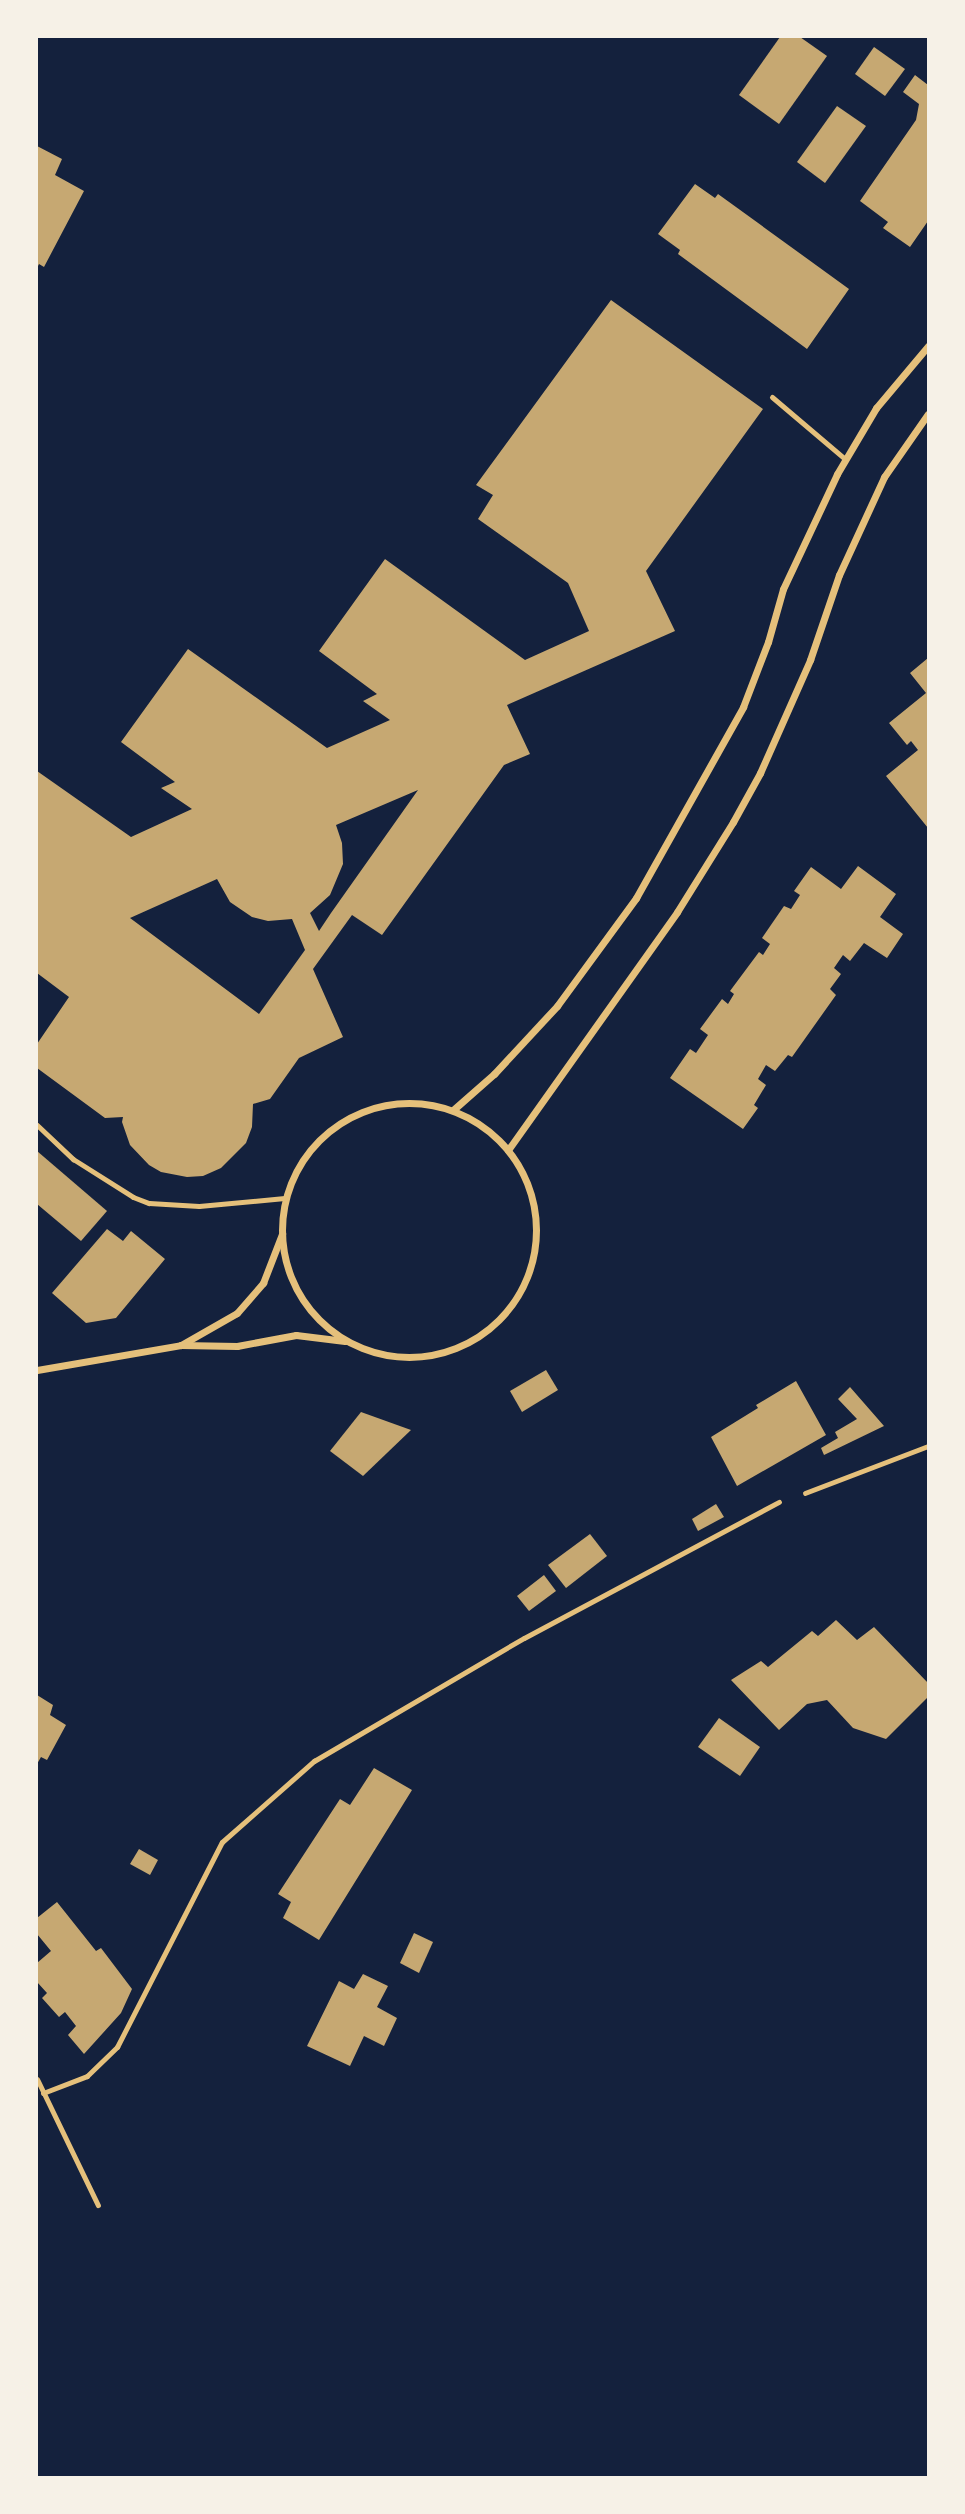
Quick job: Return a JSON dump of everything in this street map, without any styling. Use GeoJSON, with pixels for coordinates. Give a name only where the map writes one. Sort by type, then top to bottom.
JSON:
{"type":"FeatureCollection","features":[{"type":"Feature","properties":{"kind":"street"},"geometry":{"type":"LineString","coordinates":[[453,1110],[495,1074],[558,1006],[608,938],[664,852],[743,707],[768,642],[783,589],[845,459],[876,408],[928,346]]}},
{"type":"Feature","properties":{"kind":"street"},"geometry":{"type":"LineString","coordinates":[[508,1150],[677,912],[733,822],[760,773],[810,660],[839,575],[884,477],[928,414]]}},
{"type":"Feature","properties":{"kind":"street"},"geometry":{"type":"LineString","coordinates":[[407,1103],[453,1110],[483,1126],[508,1150],[523,1174],[533,1202],[536,1231],[533,1261],[522,1288],[506,1313],[484,1333],[459,1347],[431,1356],[392,1356],[346,1341],[322,1323],[303,1300],[288,1268],[282,1234],[285,1198],[300,1165],[321,1138],[350,1117],[383,1105],[407,1103]]}},
{"type":"Feature","properties":{"kind":"street"},"geometry":{"type":"LineString","coordinates":[[181,1345],[237,1313],[263,1283],[282,1234]]}},
{"type":"Feature","properties":{"kind":"street"},"geometry":{"type":"LineString","coordinates":[[37,1370],[181,1345],[237,1346],[296,1335],[346,1341]]}},
{"type":"Feature","properties":{"kind":"lane"},"geometry":{"type":"LineString","coordinates":[[772,397],[845,459]]}},
{"type":"Feature","properties":{"kind":"lane"},"geometry":{"type":"LineString","coordinates":[[37,1125],[82,1166],[133,1197],[149,1203],[199,1206],[285,1198]]}},
{"type":"Feature","properties":{"kind":"lane"},"geometry":{"type":"LineString","coordinates":[[43,2093],[87,2076],[117,2048],[222,1842],[314,1761],[524,1638],[779,1502]]}},
{"type":"Feature","properties":{"kind":"lane"},"geometry":{"type":"LineString","coordinates":[[37,2079],[98,2205]]}},
{"type":"Feature","properties":{"kind":"path"},"geometry":{"type":"LineString","coordinates":[[779,1502],[928,1446]]}},
{"type":"Feature","properties":{"kind":"building"},"geometry":{"type":"Polygon","coordinates":[[[780,37],[800,37],[827,56],[779,124],[739,95],[780,37]]]}},
{"type":"Feature","properties":{"kind":"building"},"geometry":{"type":"Polygon","coordinates":[[[874,47],[905,69],[885,96],[855,74],[874,47]]]}},
{"type":"Feature","properties":{"kind":"building"},"geometry":{"type":"Polygon","coordinates":[[[915,75],[928,85],[928,221],[910,247],[883,228],[888,222],[860,201],[916,120],[919,104],[903,92],[915,75]]]}},
{"type":"Feature","properties":{"kind":"building"},"geometry":{"type":"Polygon","coordinates":[[[837,106],[866,126],[825,183],[797,162],[837,106]]]}},
{"type":"Feature","properties":{"kind":"building"},"geometry":{"type":"Polygon","coordinates":[[[37,146],[62,159],[55,175],[84,191],[44,267],[39,264],[37,268],[37,146]]]}},
{"type":"Feature","properties":{"kind":"building"},"geometry":{"type":"Polygon","coordinates":[[[695,184],[715,198],[718,194],[849,289],[807,349],[678,254],[680,250],[658,234],[695,184]]]}},
{"type":"Feature","properties":{"kind":"building"},"geometry":{"type":"Polygon","coordinates":[[[611,300],[763,409],[646,571],[675,631],[507,705],[530,754],[504,765],[382,935],[352,915],[313,969],[343,1037],[299,1058],[270,1099],[253,1104],[252,1127],[246,1143],[221,1168],[203,1176],[187,1177],[161,1172],[149,1165],[130,1145],[122,1122],[123,1117],[105,1118],[37,1068],[37,1044],[69,997],[37,973],[37,771],[131,837],[192,809],[161,788],[175,782],[121,742],[188,649],[327,748],[390,720],[363,701],[377,694],[319,651],[385,559],[525,660],[589,631],[568,583],[478,519],[493,495],[476,485],[611,300]],[[418,790],[336,825],[342,843],[343,864],[330,895],[310,913],[319,931],[331,913],[418,790]],[[217,879],[130,918],[259,1014],[305,950],[292,919],[268,921],[252,917],[230,902],[217,879]]]}},
{"type":"Feature","properties":{"kind":"building"},"geometry":{"type":"Polygon","coordinates":[[[928,658],[928,828],[886,776],[918,750],[911,741],[907,745],[889,723],[926,693],[910,673],[928,658]]]}},
{"type":"Feature","properties":{"kind":"building"},"geometry":{"type":"Polygon","coordinates":[[[858,866],[896,894],[880,917],[903,934],[887,958],[864,943],[850,961],[843,955],[834,968],[841,974],[830,989],[836,995],[792,1057],[788,1055],[775,1071],[766,1065],[758,1079],[766,1085],[754,1105],[758,1108],[743,1129],[670,1078],[690,1049],[696,1053],[708,1035],[700,1029],[722,999],[728,1004],[734,994],[730,991],[759,952],[763,955],[770,944],[762,938],[784,906],[791,909],[800,895],[794,891],[811,867],[841,889],[858,866]]]}},
{"type":"Feature","properties":{"kind":"building"},"geometry":{"type":"Polygon","coordinates":[[[37,1151],[107,1211],[81,1241],[37,1204],[37,1151]]]}},
{"type":"Feature","properties":{"kind":"building"},"geometry":{"type":"Polygon","coordinates":[[[107,1229],[123,1241],[131,1231],[165,1259],[116,1318],[86,1323],[52,1293],[107,1229]]]}},
{"type":"Feature","properties":{"kind":"building"},"geometry":{"type":"Polygon","coordinates":[[[546,1370],[558,1390],[522,1412],[510,1391],[546,1370]]]}},
{"type":"Feature","properties":{"kind":"building"},"geometry":{"type":"Polygon","coordinates":[[[796,1381],[826,1435],[737,1486],[711,1437],[796,1381]]]}},
{"type":"Feature","properties":{"kind":"building"},"geometry":{"type":"Polygon","coordinates":[[[850,1387],[884,1426],[824,1455],[821,1448],[838,1438],[835,1432],[857,1419],[838,1399],[850,1387]]]}},
{"type":"Feature","properties":{"kind":"building"},"geometry":{"type":"Polygon","coordinates":[[[361,1412],[411,1430],[363,1476],[330,1451],[361,1412]]]}},
{"type":"Feature","properties":{"kind":"building"},"geometry":{"type":"Polygon","coordinates":[[[716,1504],[724,1517],[698,1531],[692,1519],[716,1504]]]}},
{"type":"Feature","properties":{"kind":"building"},"geometry":{"type":"Polygon","coordinates":[[[590,1534],[607,1556],[566,1588],[548,1565],[590,1534]]]}},
{"type":"Feature","properties":{"kind":"building"},"geometry":{"type":"Polygon","coordinates":[[[544,1575],[556,1591],[529,1611],[517,1596],[544,1575]]]}},
{"type":"Feature","properties":{"kind":"building"},"geometry":{"type":"Polygon","coordinates":[[[836,1620],[857,1640],[874,1627],[928,1683],[928,1697],[886,1739],[853,1728],[827,1700],[807,1704],[779,1730],[731,1680],[761,1661],[768,1667],[812,1631],[818,1636],[836,1620]]]}},
{"type":"Feature","properties":{"kind":"building"},"geometry":{"type":"Polygon","coordinates":[[[37,1695],[53,1705],[50,1715],[66,1725],[47,1760],[41,1757],[37,1764],[37,1695]]]}},
{"type":"Feature","properties":{"kind":"building"},"geometry":{"type":"Polygon","coordinates":[[[719,1718],[760,1747],[740,1776],[698,1747],[719,1718]]]}},
{"type":"Feature","properties":{"kind":"building"},"geometry":{"type":"Polygon","coordinates":[[[374,1768],[412,1790],[319,1940],[283,1918],[291,1902],[278,1894],[340,1799],[350,1805],[374,1768]]]}},
{"type":"Feature","properties":{"kind":"building"},"geometry":{"type":"Polygon","coordinates":[[[139,1849],[158,1860],[150,1875],[130,1864],[139,1849]]]}},
{"type":"Feature","properties":{"kind":"building"},"geometry":{"type":"Polygon","coordinates":[[[57,1902],[96,1951],[101,1948],[132,1989],[121,2013],[84,2054],[68,2035],[76,2026],[65,2012],[59,2017],[42,1998],[47,1993],[37,1982],[37,1963],[51,1951],[37,1934],[37,1918],[57,1902]]]}},
{"type":"Feature","properties":{"kind":"building"},"geometry":{"type":"Polygon","coordinates":[[[414,1933],[433,1942],[419,1973],[400,1963],[414,1933]]]}},
{"type":"Feature","properties":{"kind":"building"},"geometry":{"type":"Polygon","coordinates":[[[363,1974],[388,1986],[377,2007],[397,2018],[384,2046],[364,2036],[350,2066],[307,2046],[339,1981],[354,1989],[363,1974]]]}}]}
